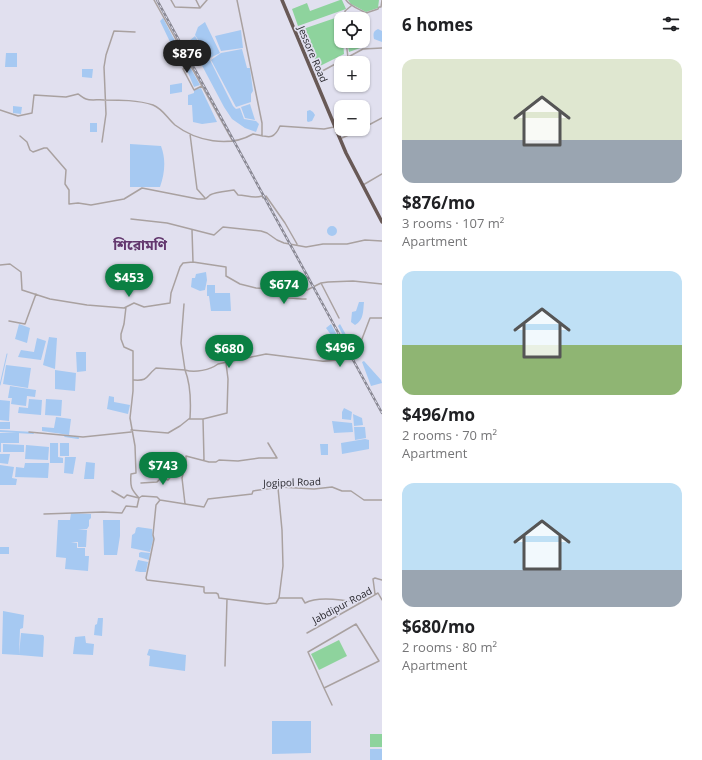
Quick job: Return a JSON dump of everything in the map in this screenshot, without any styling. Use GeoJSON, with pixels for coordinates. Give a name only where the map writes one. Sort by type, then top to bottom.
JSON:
{"type":"FeatureCollection","features":[{"type":"Feature","properties":{"kind":"highway","name":"Jessore Road"},"geometry":{"type":"LineString","coordinates":[[282,0],[334,121]]}},
{"type":"Feature","properties":{"kind":"highway","name":"Jessore Road"},"geometry":{"type":"LineString","coordinates":[[340,136],[346,153],[382,222]]}},
{"type":"Feature","properties":{"kind":"street"},"geometry":{"type":"LineString","coordinates":[[154,0],[232,140]]}},
{"type":"Feature","properties":{"kind":"street"},"geometry":{"type":"LineString","coordinates":[[171,0],[175,7],[200,8]]}},
{"type":"Feature","properties":{"kind":"street"},"geometry":{"type":"LineString","coordinates":[[196,0],[200,8]]}},
{"type":"Feature","properties":{"kind":"street"},"geometry":{"type":"LineString","coordinates":[[200,8],[207,0]]}},
{"type":"Feature","properties":{"kind":"street"},"geometry":{"type":"LineString","coordinates":[[237,0],[262,123],[262,136]]}},
{"type":"Feature","properties":{"kind":"street"},"geometry":{"type":"LineString","coordinates":[[346,0],[352,6],[355,6],[366,13],[381,7],[382,0]]}},
{"type":"Feature","properties":{"kind":"street"},"geometry":{"type":"LineString","coordinates":[[345,12],[352,6]]}},
{"type":"Feature","properties":{"kind":"street"},"geometry":{"type":"LineString","coordinates":[[102,142],[106,114],[104,67],[106,56],[114,31],[135,32]]}},
{"type":"Feature","properties":{"kind":"street"},"geometry":{"type":"LineString","coordinates":[[351,56],[363,49],[382,48]]}},
{"type":"Feature","properties":{"kind":"street"},"geometry":{"type":"LineString","coordinates":[[190,65],[183,69],[194,90],[202,86]]}},
{"type":"Feature","properties":{"kind":"street"},"geometry":{"type":"LineString","coordinates":[[314,76],[334,65]]}},
{"type":"Feature","properties":{"kind":"street"},"geometry":{"type":"LineString","coordinates":[[0,110],[18,116],[32,113],[34,95],[66,98],[78,94],[86,99],[129,101],[152,105],[160,108],[175,124],[190,134],[206,140],[244,139],[253,134],[265,137],[273,136],[277,134],[280,126],[324,129],[334,126]]}},
{"type":"Feature","properties":{"kind":"street"},"geometry":{"type":"LineString","coordinates":[[370,125],[382,118]]}},
{"type":"Feature","properties":{"kind":"street"},"geometry":{"type":"LineString","coordinates":[[190,134],[197,189],[205,199]]}},
{"type":"Feature","properties":{"kind":"street"},"geometry":{"type":"LineString","coordinates":[[20,136],[33,152],[47,148],[63,164],[66,170],[66,184],[69,190],[69,204],[78,203],[91,205],[124,199],[142,188],[191,198],[205,199],[222,191],[234,190],[238,195],[252,198],[262,196],[263,198],[266,196],[285,223],[297,244]]}},
{"type":"Feature","properties":{"kind":"street"},"geometry":{"type":"LineString","coordinates":[[341,139],[347,136]]}},
{"type":"Feature","properties":{"kind":"street"},"geometry":{"type":"LineString","coordinates":[[363,185],[382,174]]}},
{"type":"Feature","properties":{"kind":"street"},"geometry":{"type":"LineString","coordinates":[[131,218],[167,223],[214,235],[223,227],[250,229],[267,233],[284,243],[297,244],[306,247],[327,244],[347,244],[365,240],[382,241]]}},
{"type":"Feature","properties":{"kind":"street"},"geometry":{"type":"LineString","coordinates":[[192,230],[193,262]]}},
{"type":"Feature","properties":{"kind":"street"},"geometry":{"type":"LineString","coordinates":[[0,264],[10,264],[21,272],[22,290],[50,299],[76,304],[124,308],[134,303],[144,307],[170,303],[171,293],[180,267],[183,263],[193,262],[226,267],[226,276],[240,284],[256,288],[307,290],[320,284],[353,281],[382,284]]}},
{"type":"Feature","properties":{"kind":"street"},"geometry":{"type":"LineString","coordinates":[[320,284],[339,318]]}},
{"type":"Feature","properties":{"kind":"street"},"geometry":{"type":"LineString","coordinates":[[270,288],[279,296],[286,298],[306,299]]}},
{"type":"Feature","properties":{"kind":"street"},"geometry":{"type":"LineString","coordinates":[[9,322],[25,324],[36,294]]}},
{"type":"Feature","properties":{"kind":"street"},"geometry":{"type":"LineString","coordinates":[[29,432],[83,437],[131,431],[168,433],[190,418],[188,378],[185,370],[181,342],[184,304]]}},
{"type":"Feature","properties":{"kind":"street"},"geometry":{"type":"LineString","coordinates":[[44,514],[103,512],[122,513],[126,506],[137,507],[139,498],[131,489],[130,482],[131,474],[136,473],[135,446],[131,431],[130,418],[134,380],[133,352],[124,347],[121,339],[126,307]]}},
{"type":"Feature","properties":{"kind":"street"},"geometry":{"type":"LineString","coordinates":[[134,380],[143,381],[156,368],[185,370],[191,372],[213,368],[218,364],[266,354],[327,362],[334,360],[341,361],[357,352],[370,318],[382,318]]}},
{"type":"Feature","properties":{"kind":"street"},"geometry":{"type":"LineString","coordinates":[[188,419],[203,419],[227,413],[228,379],[226,363]]}},
{"type":"Feature","properties":{"kind":"street"},"geometry":{"type":"LineString","coordinates":[[203,419],[204,460]]}},
{"type":"Feature","properties":{"kind":"street"},"geometry":{"type":"LineString","coordinates":[[185,504],[182,487],[186,456],[209,462],[216,462],[219,460],[238,461],[259,458],[277,458],[268,443]]}},
{"type":"Feature","properties":{"kind":"street"},"geometry":{"type":"LineString","coordinates":[[141,483],[157,482],[161,478],[168,480],[174,473],[183,474]]}},
{"type":"Feature","properties":{"kind":"street","name":"Jogipol Road"},"geometry":{"type":"LineString","coordinates":[[112,491],[124,498],[127,495],[139,498],[142,496],[157,497],[160,500],[204,507],[208,499],[252,494],[253,490],[278,488],[314,489],[332,487],[342,491],[351,491],[364,500],[382,500]]}},
{"type":"Feature","properties":{"kind":"street"},"geometry":{"type":"LineString","coordinates":[[160,500],[156,505],[153,535],[154,539],[146,578],[147,580],[204,586],[205,593],[216,593],[218,594],[219,598],[267,604],[276,603],[279,598],[283,566],[282,530],[278,488]]}},
{"type":"Feature","properties":{"kind":"street"},"geometry":{"type":"LineString","coordinates":[[375,594],[373,580],[375,578],[382,580]]}},
{"type":"Feature","properties":{"kind":"street","name":"Jabdipur Road"},"geometry":{"type":"LineString","coordinates":[[307,632],[375,594],[378,593],[382,600]]}},
{"type":"Feature","properties":{"kind":"street"},"geometry":{"type":"LineString","coordinates":[[279,598],[302,598],[305,603],[318,599],[359,603]]}},
{"type":"Feature","properties":{"kind":"street"},"geometry":{"type":"LineString","coordinates":[[226,666],[227,600]]}},
{"type":"Feature","properties":{"kind":"street"},"geometry":{"type":"LineString","coordinates":[[324,688],[379,661],[356,624],[308,652],[324,688],[332,705]]}},
{"type":"Feature","properties":{"kind":"green space"},"geometry":{"type":"Polygon","coordinates":[[[340,0],[342,0],[346,9],[298,26],[292,9],[307,3],[310,11],[340,0]]]}},
{"type":"Feature","properties":{"kind":"green space"},"geometry":{"type":"Polygon","coordinates":[[[348,0],[379,0],[378,8],[366,12],[351,4],[348,0]]]}},
{"type":"Feature","properties":{"kind":"green space"},"geometry":{"type":"Polygon","coordinates":[[[334,18],[334,48],[344,48],[344,54],[334,56],[334,59],[318,67],[303,29],[334,18]]]}},
{"type":"Feature","properties":{"kind":"green space"},"geometry":{"type":"Polygon","coordinates":[[[348,48],[360,48],[349,52],[348,48]]]}},
{"type":"Feature","properties":{"kind":"green space"},"geometry":{"type":"Polygon","coordinates":[[[298,270],[305,288],[277,287],[279,271],[298,270]]]}},
{"type":"Feature","properties":{"kind":"green space"},"geometry":{"type":"Polygon","coordinates":[[[339,640],[347,656],[319,670],[311,654],[339,640]]]}},
{"type":"Feature","properties":{"kind":"green space"},"geometry":{"type":"Polygon","coordinates":[[[370,734],[382,734],[382,747],[370,747],[370,734]]]}},
{"type":"Feature","properties":{"kind":"water"},"geometry":{"type":"Polygon","coordinates":[[[163,18],[175,41],[171,44],[160,21],[163,18]]]}},
{"type":"Feature","properties":{"kind":"water"},"geometry":{"type":"Polygon","coordinates":[[[205,22],[220,53],[210,58],[195,35],[198,27],[205,22]]]}},
{"type":"Feature","properties":{"kind":"water"},"geometry":{"type":"Polygon","coordinates":[[[378,29],[382,31],[382,42],[374,39],[374,33],[378,29]]]}},
{"type":"Feature","properties":{"kind":"water"},"geometry":{"type":"Polygon","coordinates":[[[241,30],[243,48],[221,51],[215,36],[241,30]]]}},
{"type":"Feature","properties":{"kind":"water"},"geometry":{"type":"Polygon","coordinates":[[[195,36],[210,60],[233,106],[236,109],[240,108],[244,119],[256,121],[259,124],[256,132],[245,128],[232,119],[224,107],[189,41],[195,36]]]}},
{"type":"Feature","properties":{"kind":"water"},"geometry":{"type":"Polygon","coordinates":[[[177,43],[188,65],[184,67],[173,45],[177,43]]]}},
{"type":"Feature","properties":{"kind":"water"},"geometry":{"type":"Polygon","coordinates":[[[242,49],[247,68],[250,68],[253,91],[251,94],[251,102],[236,107],[211,60],[221,53],[242,49]]]}},
{"type":"Feature","properties":{"kind":"water"},"geometry":{"type":"Polygon","coordinates":[[[6,53],[17,53],[17,67],[5,67],[6,53]]]}},
{"type":"Feature","properties":{"kind":"water"},"geometry":{"type":"Polygon","coordinates":[[[190,67],[200,85],[194,87],[186,68],[190,67]]]}},
{"type":"Feature","properties":{"kind":"water"},"geometry":{"type":"Polygon","coordinates":[[[82,69],[93,69],[92,78],[82,77],[82,69]]]}},
{"type":"Feature","properties":{"kind":"water"},"geometry":{"type":"Polygon","coordinates":[[[182,83],[182,92],[170,94],[170,85],[182,83]]]}},
{"type":"Feature","properties":{"kind":"water"},"geometry":{"type":"Polygon","coordinates":[[[201,88],[217,122],[202,124],[193,122],[192,105],[188,105],[188,95],[194,93],[194,90],[201,88]]]}},
{"type":"Feature","properties":{"kind":"water"},"geometry":{"type":"Polygon","coordinates":[[[250,104],[255,120],[245,118],[241,107],[250,104]]]}},
{"type":"Feature","properties":{"kind":"water"},"geometry":{"type":"Polygon","coordinates":[[[13,106],[22,107],[21,114],[13,113],[13,106]]]}},
{"type":"Feature","properties":{"kind":"water"},"geometry":{"type":"Polygon","coordinates":[[[310,110],[315,115],[312,121],[308,122],[307,111],[310,110]]]}},
{"type":"Feature","properties":{"kind":"water"},"geometry":{"type":"Polygon","coordinates":[[[90,123],[97,123],[97,132],[90,132],[90,123]]]}},
{"type":"Feature","properties":{"kind":"water"},"geometry":{"type":"Polygon","coordinates":[[[130,144],[161,146],[164,156],[164,166],[160,187],[130,187],[130,144]]]}},
{"type":"Feature","properties":{"kind":"water"},"geometry":{"type":"Polygon","coordinates":[[[330,226],[334,226],[336,227],[336,235],[330,236],[327,233],[327,229],[330,226]]]}},
{"type":"Feature","properties":{"kind":"water"},"geometry":{"type":"Polygon","coordinates":[[[206,272],[207,280],[205,290],[200,291],[191,287],[192,278],[195,278],[196,274],[206,272]]]}},
{"type":"Feature","properties":{"kind":"water"},"geometry":{"type":"Polygon","coordinates":[[[207,285],[215,285],[215,293],[230,293],[231,311],[211,311],[209,296],[207,296],[207,285]]]}},
{"type":"Feature","properties":{"kind":"water"},"geometry":{"type":"Polygon","coordinates":[[[359,302],[364,302],[362,318],[355,325],[351,322],[352,312],[356,311],[359,302]]]}},
{"type":"Feature","properties":{"kind":"water"},"geometry":{"type":"Polygon","coordinates":[[[19,324],[30,328],[27,343],[15,339],[19,324]]]}},
{"type":"Feature","properties":{"kind":"water"},"geometry":{"type":"Polygon","coordinates":[[[331,324],[338,337],[334,339],[326,328],[331,324]]]}},
{"type":"Feature","properties":{"kind":"water"},"geometry":{"type":"Polygon","coordinates":[[[340,324],[354,349],[354,352],[352,353],[338,326],[340,324]]]}},
{"type":"Feature","properties":{"kind":"water"},"geometry":{"type":"Polygon","coordinates":[[[49,337],[57,338],[55,369],[43,365],[49,337]]]}},
{"type":"Feature","properties":{"kind":"water"},"geometry":{"type":"Polygon","coordinates":[[[37,338],[46,341],[41,360],[18,357],[21,350],[34,352],[37,338]]]}},
{"type":"Feature","properties":{"kind":"water"},"geometry":{"type":"Polygon","coordinates":[[[76,352],[86,352],[86,371],[77,372],[76,352]]]}},
{"type":"Feature","properties":{"kind":"water"},"geometry":{"type":"Polygon","coordinates":[[[364,361],[382,383],[371,386],[362,362],[364,361]]]}},
{"type":"Feature","properties":{"kind":"water"},"geometry":{"type":"Polygon","coordinates":[[[6,365],[31,368],[28,388],[3,384],[6,365]]]}},
{"type":"Feature","properties":{"kind":"water"},"geometry":{"type":"Polygon","coordinates":[[[55,370],[76,373],[75,391],[55,389],[55,370]]]}},
{"type":"Feature","properties":{"kind":"water"},"geometry":{"type":"Polygon","coordinates":[[[10,386],[36,390],[35,397],[27,396],[26,406],[11,404],[12,398],[8,398],[10,386]]]}},
{"type":"Feature","properties":{"kind":"water"},"geometry":{"type":"Polygon","coordinates":[[[109,396],[114,397],[114,402],[130,405],[128,414],[107,409],[109,396]]]}},
{"type":"Feature","properties":{"kind":"water"},"geometry":{"type":"Polygon","coordinates":[[[29,399],[42,400],[41,415],[18,413],[19,407],[28,408],[29,399]]]}},
{"type":"Feature","properties":{"kind":"water"},"geometry":{"type":"Polygon","coordinates":[[[46,399],[62,400],[61,416],[45,415],[46,399]]]}},
{"type":"Feature","properties":{"kind":"water"},"geometry":{"type":"Polygon","coordinates":[[[0,400],[10,401],[9,421],[0,420],[0,400]]]}},
{"type":"Feature","properties":{"kind":"water"},"geometry":{"type":"Polygon","coordinates":[[[344,408],[352,412],[351,420],[342,419],[342,412],[344,408]]]}},
{"type":"Feature","properties":{"kind":"water"},"geometry":{"type":"Polygon","coordinates":[[[353,414],[362,418],[363,425],[354,426],[353,414]]]}},
{"type":"Feature","properties":{"kind":"water"},"geometry":{"type":"Polygon","coordinates":[[[56,417],[71,419],[69,435],[42,431],[42,427],[54,428],[56,417]]]}},
{"type":"Feature","properties":{"kind":"water"},"geometry":{"type":"Polygon","coordinates":[[[332,421],[352,423],[353,432],[334,433],[332,421]]]}},
{"type":"Feature","properties":{"kind":"water"},"geometry":{"type":"Polygon","coordinates":[[[0,422],[10,422],[10,429],[0,429],[0,422]]]}},
{"type":"Feature","properties":{"kind":"water"},"geometry":{"type":"Polygon","coordinates":[[[354,427],[365,427],[366,438],[355,440],[354,427]]]}},
{"type":"Feature","properties":{"kind":"water"},"geometry":{"type":"Polygon","coordinates":[[[0,433],[19,433],[19,443],[1,443],[0,452],[0,433]]]}},
{"type":"Feature","properties":{"kind":"water"},"geometry":{"type":"Polygon","coordinates":[[[365,439],[369,440],[369,449],[342,454],[341,443],[365,439]]]}},
{"type":"Feature","properties":{"kind":"water"},"geometry":{"type":"Polygon","coordinates":[[[50,443],[58,443],[58,457],[63,458],[63,463],[50,463],[50,443]]]}},
{"type":"Feature","properties":{"kind":"water"},"geometry":{"type":"Polygon","coordinates":[[[60,443],[69,443],[69,456],[60,456],[60,443]]]}},
{"type":"Feature","properties":{"kind":"water"},"geometry":{"type":"Polygon","coordinates":[[[3,444],[24,445],[24,452],[3,452],[3,444]]]}},
{"type":"Feature","properties":{"kind":"water"},"geometry":{"type":"Polygon","coordinates":[[[320,444],[328,444],[328,455],[321,455],[320,444]]]}},
{"type":"Feature","properties":{"kind":"water"},"geometry":{"type":"Polygon","coordinates":[[[26,445],[49,447],[48,460],[25,459],[26,445]]]}},
{"type":"Feature","properties":{"kind":"water"},"geometry":{"type":"Polygon","coordinates":[[[0,454],[10,454],[8,464],[0,463],[0,454]]]}},
{"type":"Feature","properties":{"kind":"water"},"geometry":{"type":"Polygon","coordinates":[[[65,457],[76,457],[73,474],[64,473],[65,457]]]}},
{"type":"Feature","properties":{"kind":"water"},"geometry":{"type":"Polygon","coordinates":[[[86,462],[95,463],[94,479],[84,479],[86,462]]]}},
{"type":"Feature","properties":{"kind":"water"},"geometry":{"type":"Polygon","coordinates":[[[25,463],[49,463],[48,478],[15,477],[16,467],[24,468],[25,463]]]}},
{"type":"Feature","properties":{"kind":"water"},"geometry":{"type":"Polygon","coordinates":[[[0,465],[14,467],[12,478],[17,479],[16,485],[0,485],[0,465]]]}},
{"type":"Feature","properties":{"kind":"water"},"geometry":{"type":"Polygon","coordinates":[[[71,513],[91,514],[87,529],[78,529],[87,530],[86,547],[78,547],[78,542],[71,542],[77,543],[77,548],[85,548],[85,556],[89,556],[88,571],[65,569],[66,558],[56,557],[58,520],[70,520],[71,513]]]}},
{"type":"Feature","properties":{"kind":"water"},"geometry":{"type":"Polygon","coordinates":[[[103,520],[120,520],[120,536],[117,555],[104,555],[103,520]]]}},
{"type":"Feature","properties":{"kind":"water"},"geometry":{"type":"Polygon","coordinates":[[[138,527],[152,529],[153,540],[150,552],[131,548],[132,535],[138,527]]]}},
{"type":"Feature","properties":{"kind":"water"},"geometry":{"type":"Polygon","coordinates":[[[0,547],[9,547],[9,554],[0,554],[0,547]]]}},
{"type":"Feature","properties":{"kind":"water"},"geometry":{"type":"Polygon","coordinates":[[[139,553],[150,553],[149,560],[139,557],[139,553]]]}},
{"type":"Feature","properties":{"kind":"water"},"geometry":{"type":"Polygon","coordinates":[[[138,560],[148,562],[146,572],[135,571],[138,560]]]}},
{"type":"Feature","properties":{"kind":"water"},"geometry":{"type":"Polygon","coordinates":[[[3,611],[24,615],[23,628],[20,629],[19,655],[2,654],[3,611]]]}},
{"type":"Feature","properties":{"kind":"water"},"geometry":{"type":"Polygon","coordinates":[[[98,618],[103,618],[102,636],[94,635],[95,625],[97,624],[98,618]]]}},
{"type":"Feature","properties":{"kind":"water"},"geometry":{"type":"Polygon","coordinates":[[[21,633],[43,635],[43,657],[19,655],[21,633]]]}},
{"type":"Feature","properties":{"kind":"water"},"geometry":{"type":"Polygon","coordinates":[[[85,636],[86,643],[94,644],[93,655],[73,654],[75,637],[85,636]]]}},
{"type":"Feature","properties":{"kind":"water"},"geometry":{"type":"Polygon","coordinates":[[[149,649],[186,655],[185,671],[149,666],[150,656],[147,655],[149,649]]]}},
{"type":"Feature","properties":{"kind":"water"},"geometry":{"type":"Polygon","coordinates":[[[272,721],[311,721],[311,753],[272,754],[272,721]]]}},
{"type":"Feature","properties":{"kind":"water"},"geometry":{"type":"Polygon","coordinates":[[[370,749],[382,749],[382,760],[370,760],[370,749]]]}},
{"type":"Feature","properties":{"kind":"waterway"},"geometry":{"type":"LineString","coordinates":[[0,385],[7,354]]}},
{"type":"Feature","properties":{"kind":"waterway"},"geometry":{"type":"LineString","coordinates":[[0,431],[33,433]]}},
{"type":"Feature","properties":{"kind":"waterway"},"geometry":{"type":"LineString","coordinates":[[65,436],[78,438]]}},
{"type":"Feature","properties":{"kind":"railway"},"geometry":{"type":"LineString","coordinates":[[157,0],[382,413]]}},
{"type":"Feature","properties":{"kind":"district","name":"শিরোমণি"},"geometry":{"type":"Point","coordinates":[140,245]}}]}
